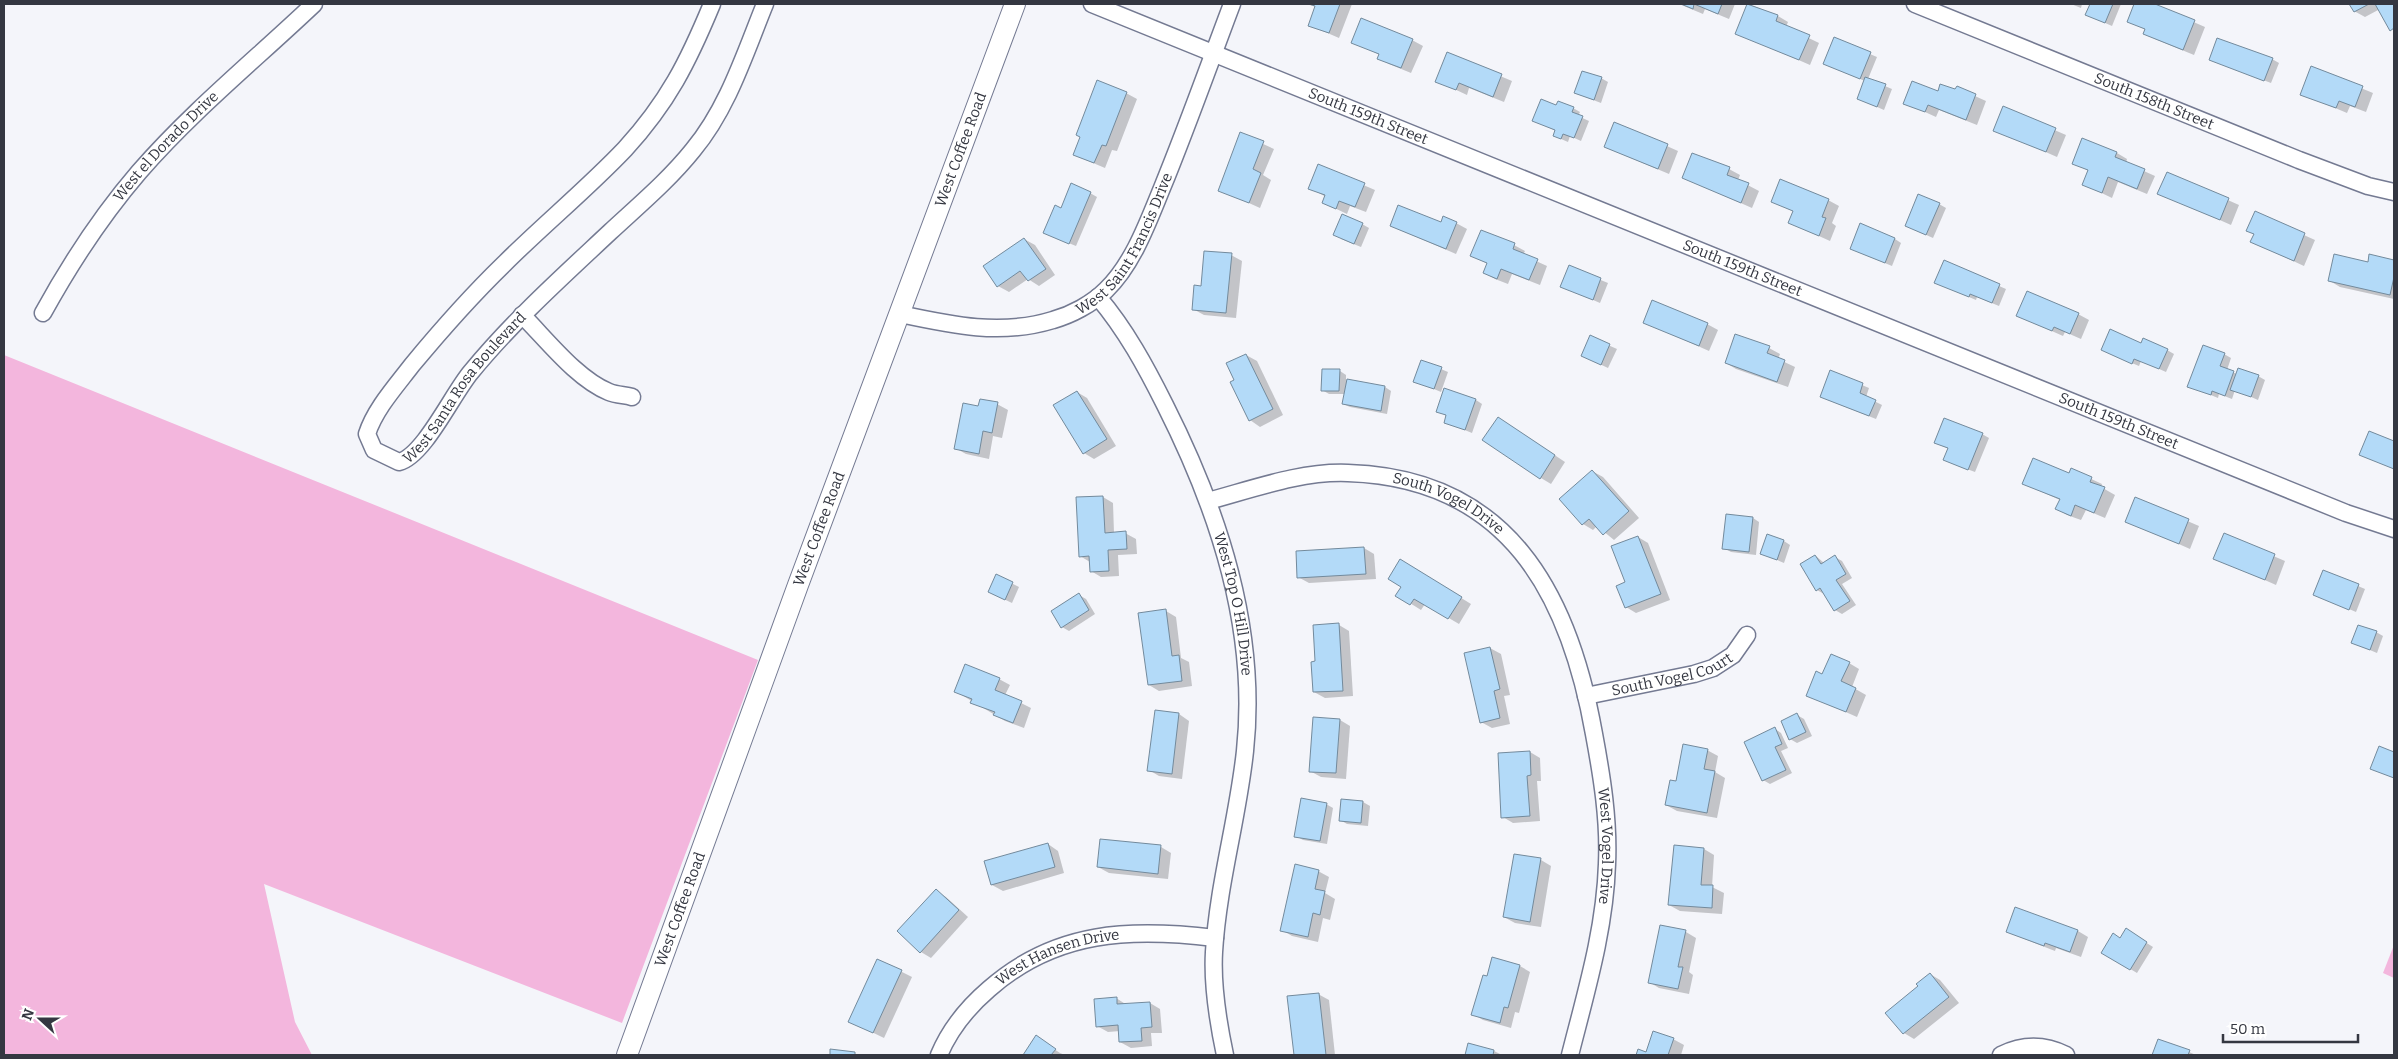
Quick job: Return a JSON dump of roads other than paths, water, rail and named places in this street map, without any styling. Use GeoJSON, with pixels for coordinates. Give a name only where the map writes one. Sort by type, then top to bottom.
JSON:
{"type":"FeatureCollection","features":[{"type":"Feature","properties":{"kind":"street","name":"West el Dorado Drive"},"geometry":{"type":"LineString","coordinates":[[43,313],[85,243],[139,173],[177,133],[314,4]]}},
{"type":"Feature","properties":{"kind":"street","name":"West Santa Rosa Boulevard"},"geometry":{"type":"LineString","coordinates":[[712,4],[690,56],[672,89],[653,116],[624,149],[503,264],[461,308],[392,391],[369,426],[366,434],[374,450],[399,462],[415,454],[466,377],[522,315],[656,189],[694,149],[716,116],[736,78],[765,4]]}},
{"type":"Feature","properties":{"kind":"street","name":"West Coffee Road"},"geometry":{"type":"LineString","coordinates":[[627,1055],[798,584],[1015,4]]}},
{"type":"Feature","properties":{"kind":"street","name":"South 159th Street"},"geometry":{"type":"LineString","coordinates":[[1092,4],[2337,509],[2394,529]]}},
{"type":"Feature","properties":{"kind":"street","name":"West Saint Francis Drive"},"geometry":{"type":"LineString","coordinates":[[900,314],[958,326],[1005,329],[1054,320],[1098,297],[1107,289],[1127,263],[1149,218],[1232,4]]}},
{"type":"Feature","properties":{"kind":"street","name":"South 158th Street"},"geometry":{"type":"LineString","coordinates":[[1915,4],[2299,160],[2368,186],[2394,192]]}},
{"type":"Feature","properties":{"kind":"street","name":"West Top O Hill Drive"},"geometry":{"type":"LineString","coordinates":[[1098,297],[1121,323],[1186,445],[1208,501],[1224,550],[1240,613],[1246,658],[1248,705],[1241,786],[1215,938],[1215,987],[1225,1055]]}},
{"type":"Feature","properties":{"kind":"street"},"geometry":{"type":"LineString","coordinates":[[522,315],[580,373],[597,387],[612,393],[632,397]]}},
{"type":"Feature","properties":{"kind":"street","name":"South Vogel Drive"},"geometry":{"type":"LineString","coordinates":[[1208,501],[1286,480],[1346,472],[1417,483],[1459,500],[1478,511],[1512,539],[1540,576],[1562,620],[1586,696]]}},
{"type":"Feature","properties":{"kind":"street","name":"South Vogel Court"},"geometry":{"type":"LineString","coordinates":[[1586,696],[1713,668],[1733,655],[1747,635]]}},
{"type":"Feature","properties":{"kind":"street","name":"West Vogel Drive"},"geometry":{"type":"LineString","coordinates":[[1570,1055],[1601,926],[1607,864],[1604,791],[1586,696]]}},
{"type":"Feature","properties":{"kind":"street","name":"West Hansen Drive"},"geometry":{"type":"LineString","coordinates":[[939,1055],[953,1028],[976,1000],[1002,977],[1048,951],[1075,941],[1108,935],[1158,934],[1215,938]]}},
{"type":"Feature","properties":{"kind":"street"},"geometry":{"type":"LineString","coordinates":[[2001,1055],[2026,1046],[2041,1046],[2066,1055]]}}]}
